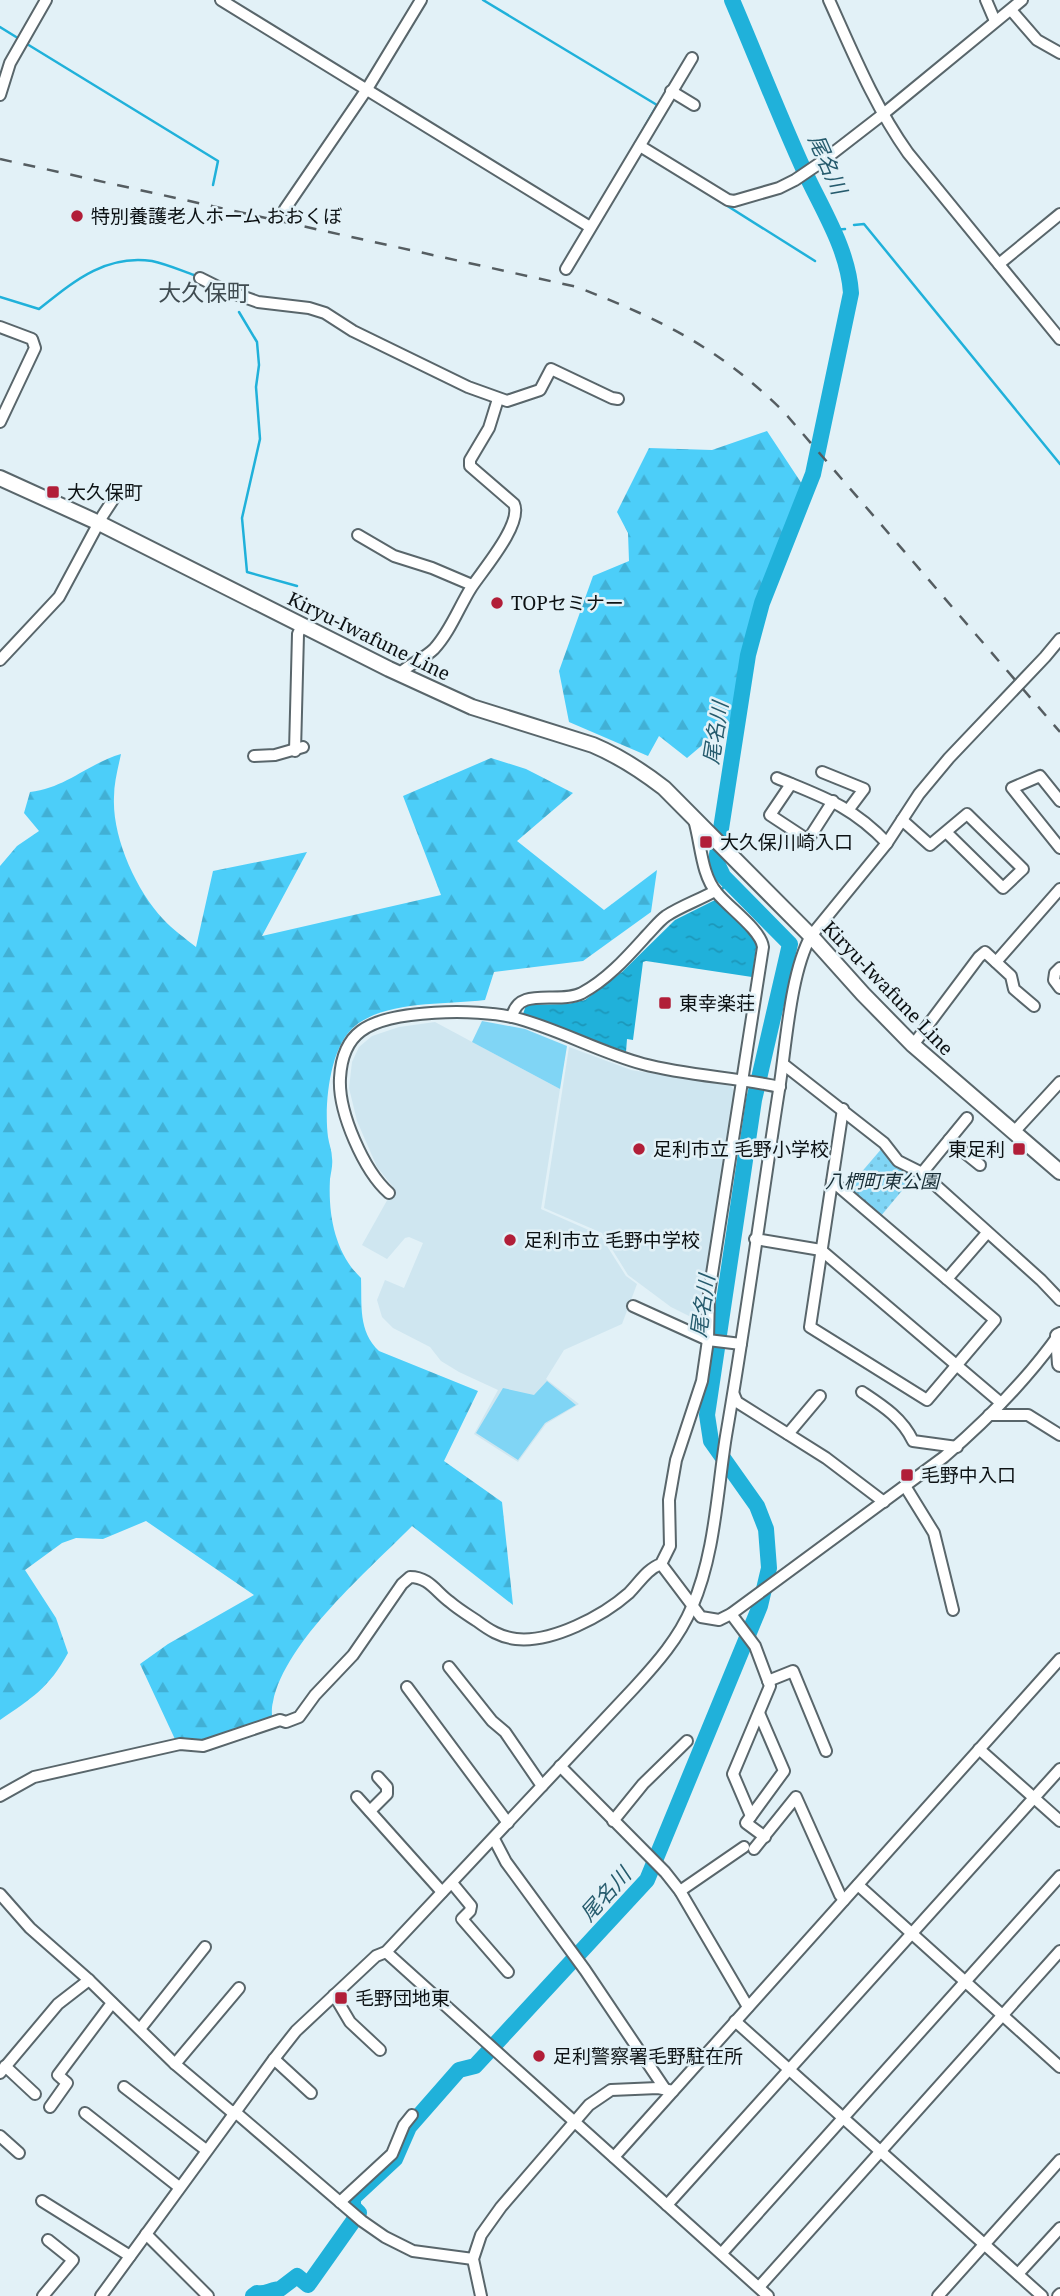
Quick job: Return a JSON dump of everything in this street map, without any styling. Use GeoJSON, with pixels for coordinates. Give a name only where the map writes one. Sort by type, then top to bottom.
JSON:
{"type":"FeatureCollection","features":[{"type":"Feature","properties":{"kind":"main road","name":"Kiryu-Iwafune Line"},"geometry":{"type":"LineString","coordinates":[[2,483],[99,523],[399,674],[472,707],[611,753],[664,788],[811,936],[913,1045],[1060,1172]]}},
{"type":"Feature","properties":{"kind":"main road"},"geometry":{"type":"LineString","coordinates":[[1059,1335],[1060,1364]]}},
{"type":"Feature","properties":{"kind":"street"},"geometry":{"type":"LineString","coordinates":[[0,95],[10,63],[46,0]]}},
{"type":"Feature","properties":{"kind":"street"},"geometry":{"type":"LineString","coordinates":[[221,0],[590,227]]}},
{"type":"Feature","properties":{"kind":"street"},"geometry":{"type":"LineString","coordinates":[[285,209],[367,89],[421,0]]}},
{"type":"Feature","properties":{"kind":"street"},"geometry":{"type":"LineString","coordinates":[[829,0],[882,115],[908,153],[1060,339]]}},
{"type":"Feature","properties":{"kind":"street"},"geometry":{"type":"LineString","coordinates":[[986,0],[996,20]]}},
{"type":"Feature","properties":{"kind":"street"},"geometry":{"type":"LineString","coordinates":[[640,146],[734,201],[779,188],[820,163],[1022,0]]}},
{"type":"Feature","properties":{"kind":"street"},"geometry":{"type":"LineString","coordinates":[[1011,9],[1037,40],[1060,53]]}},
{"type":"Feature","properties":{"kind":"street"},"geometry":{"type":"LineString","coordinates":[[566,269],[692,58]]}},
{"type":"Feature","properties":{"kind":"street"},"geometry":{"type":"LineString","coordinates":[[671,91],[694,105]]}},
{"type":"Feature","properties":{"kind":"street"},"geometry":{"type":"LineString","coordinates":[[999,264],[1060,214]]}},
{"type":"Feature","properties":{"kind":"street"},"geometry":{"type":"LineString","coordinates":[[200,278],[258,302],[326,313],[353,331],[498,399],[511,401],[537,392],[551,369],[618,399]]}},
{"type":"Feature","properties":{"kind":"street"},"geometry":{"type":"LineString","coordinates":[[0,327],[32,339],[35,348],[0,422]]}},
{"type":"Feature","properties":{"kind":"street"},"geometry":{"type":"LineString","coordinates":[[399,674],[434,649],[472,586],[493,559],[516,511],[514,504],[470,466],[470,460],[489,428],[498,399]]}},
{"type":"Feature","properties":{"kind":"street"},"geometry":{"type":"LineString","coordinates":[[0,660],[53,606],[120,489]]}},
{"type":"Feature","properties":{"kind":"street"},"geometry":{"type":"LineString","coordinates":[[358,535],[394,556],[432,568],[472,586]]}},
{"type":"Feature","properties":{"kind":"street"},"geometry":{"type":"LineString","coordinates":[[254,756],[275,755],[299,749],[298,635],[302,625]]}},
{"type":"Feature","properties":{"kind":"street"},"geometry":{"type":"LineString","coordinates":[[101,2296],[234,2112],[296,2032],[376,1956],[386,1952],[452,1883],[654,1667],[681,1629],[692,1607],[706,1562],[719,1489],[734,1395],[736,1344],[799,964],[811,936],[887,844],[949,758],[1060,639]]}},
{"type":"Feature","properties":{"kind":"street"},"geometry":{"type":"LineString","coordinates":[[822,772],[864,789],[849,809]]}},
{"type":"Feature","properties":{"kind":"street"},"geometry":{"type":"LineString","coordinates":[[1060,801],[1040,776],[1012,788],[1060,848]]}},
{"type":"Feature","properties":{"kind":"street"},"geometry":{"type":"LineString","coordinates":[[777,778],[849,809],[887,844]]}},
{"type":"Feature","properties":{"kind":"street"},"geometry":{"type":"LineString","coordinates":[[791,784],[770,815],[808,840],[833,801]]}},
{"type":"Feature","properties":{"kind":"street"},"geometry":{"type":"LineString","coordinates":[[902,820],[930,845],[967,814],[1023,869],[1003,888],[946,832]]}},
{"type":"Feature","properties":{"kind":"street"},"geometry":{"type":"LineString","coordinates":[[0,1796],[34,1777],[180,1744],[203,1746],[280,1720],[293,1721],[353,1655],[402,1584],[410,1577],[418,1577],[430,1583],[448,1601],[497,1634],[528,1639],[602,1615],[654,1567],[661,1564],[670,1546],[669,1500],[677,1460],[702,1381],[710,1340],[709,1293],[747,1082],[762,941],[715,891],[704,867],[693,817]]}},
{"type":"Feature","properties":{"kind":"street"},"geometry":{"type":"LineString","coordinates":[[512,1017],[513,1009],[519,1001],[529,998],[564,999],[580,994],[610,975],[665,916],[715,891]]}},
{"type":"Feature","properties":{"kind":"street"},"geometry":{"type":"LineString","coordinates":[[996,962],[1060,891]]}},
{"type":"Feature","properties":{"kind":"street"},"geometry":{"type":"LineString","coordinates":[[913,1045],[985,952],[1011,976],[1014,989],[1034,1006]]}},
{"type":"Feature","properties":{"kind":"street"},"geometry":{"type":"LineString","coordinates":[[1060,968],[1054,980],[1060,988]]}},
{"type":"Feature","properties":{"kind":"street"},"geometry":{"type":"LineString","coordinates":[[389,1193],[373,1176],[344,1107],[340,1082],[345,1050],[353,1038],[372,1024],[409,1014],[482,1013],[512,1017],[635,1062],[780,1087]]}},
{"type":"Feature","properties":{"kind":"street"},"geometry":{"type":"LineString","coordinates":[[783,1064],[884,1143],[898,1161],[922,1173],[1060,1300]]}},
{"type":"Feature","properties":{"kind":"street"},"geometry":{"type":"LineString","coordinates":[[1013,1133],[1060,1082]]}},
{"type":"Feature","properties":{"kind":"street"},"geometry":{"type":"LineString","coordinates":[[832,1181],[995,1320],[927,1400],[810,1327],[821,1250],[843,1109]]}},
{"type":"Feature","properties":{"kind":"street"},"geometry":{"type":"LineString","coordinates":[[922,1173],[967,1118]]}},
{"type":"Feature","properties":{"kind":"street"},"geometry":{"type":"LineString","coordinates":[[949,1140],[980,1165]]}},
{"type":"Feature","properties":{"kind":"street"},"geometry":{"type":"LineString","coordinates":[[947,1279],[987,1233]]}},
{"type":"Feature","properties":{"kind":"street"},"geometry":{"type":"LineString","coordinates":[[755,1239],[821,1250],[1001,1404]]}},
{"type":"Feature","properties":{"kind":"street"},"geometry":{"type":"LineString","coordinates":[[633,1306],[710,1340],[736,1344]]}},
{"type":"Feature","properties":{"kind":"street"},"geometry":{"type":"LineString","coordinates":[[661,1564],[701,1616],[719,1620],[731,1614],[957,1447],[1023,1381],[1059,1335]]}},
{"type":"Feature","properties":{"kind":"street"},"geometry":{"type":"LineString","coordinates":[[862,1392],[888,1409],[907,1429],[914,1441],[957,1447]]}},
{"type":"Feature","properties":{"kind":"street"},"geometry":{"type":"LineString","coordinates":[[734,1395],[737,1402],[825,1458],[884,1502]]}},
{"type":"Feature","properties":{"kind":"street"},"geometry":{"type":"LineString","coordinates":[[788,1434],[820,1396]]}},
{"type":"Feature","properties":{"kind":"street"},"geometry":{"type":"LineString","coordinates":[[989,1415],[1028,1415],[1060,1435]]}},
{"type":"Feature","properties":{"kind":"street"},"geometry":{"type":"LineString","coordinates":[[905,1486],[934,1533],[953,1610]]}},
{"type":"Feature","properties":{"kind":"street"},"geometry":{"type":"LineString","coordinates":[[731,1614],[755,1646],[770,1686],[733,1774],[751,1816]]}},
{"type":"Feature","properties":{"kind":"street"},"geometry":{"type":"LineString","coordinates":[[614,2157],[669,2090],[748,2007],[1060,1659]]}},
{"type":"Feature","properties":{"kind":"street"},"geometry":{"type":"LineString","coordinates":[[449,1667],[492,1721],[505,1732],[542,1786]]}},
{"type":"Feature","properties":{"kind":"street"},"geometry":{"type":"LineString","coordinates":[[768,1681],[793,1671],[826,1751]]}},
{"type":"Feature","properties":{"kind":"street"},"geometry":{"type":"LineString","coordinates":[[407,1686],[508,1823]]}},
{"type":"Feature","properties":{"kind":"street"},"geometry":{"type":"LineString","coordinates":[[759,1713],[784,1771],[746,1823],[765,1837]]}},
{"type":"Feature","properties":{"kind":"street"},"geometry":{"type":"LineString","coordinates":[[613,1821],[643,1784],[687,1741]]}},
{"type":"Feature","properties":{"kind":"street"},"geometry":{"type":"LineString","coordinates":[[979,1749],[1060,1821]]}},
{"type":"Feature","properties":{"kind":"street"},"geometry":{"type":"LineString","coordinates":[[560,1766],[665,1872],[680,1891],[748,2007]]}},
{"type":"Feature","properties":{"kind":"street"},"geometry":{"type":"LineString","coordinates":[[667,2205],[1060,1769]]}},
{"type":"Feature","properties":{"kind":"street"},"geometry":{"type":"LineString","coordinates":[[370,1811],[387,1794],[387,1787],[378,1777]]}},
{"type":"Feature","properties":{"kind":"street"},"geometry":{"type":"LineString","coordinates":[[357,1797],[442,1892]]}},
{"type":"Feature","properties":{"kind":"street"},"geometry":{"type":"LineString","coordinates":[[680,1891],[765,1837],[796,1797],[844,1900]]}},
{"type":"Feature","properties":{"kind":"street"},"geometry":{"type":"LineString","coordinates":[[494,1839],[506,1862],[669,2090]]}},
{"type":"Feature","properties":{"kind":"street"},"geometry":{"type":"LineString","coordinates":[[722,2253],[1060,1876]]}},
{"type":"Feature","properties":{"kind":"street"},"geometry":{"type":"LineString","coordinates":[[452,1883],[471,1906],[462,1919],[508,1972]]}},
{"type":"Feature","properties":{"kind":"street"},"geometry":{"type":"LineString","coordinates":[[858,1885],[1060,2067]]}},
{"type":"Feature","properties":{"kind":"street"},"geometry":{"type":"LineString","coordinates":[[0,1894],[30,1928],[89,1980],[175,2064],[385,2237],[413,2251],[473,2259]]}},
{"type":"Feature","properties":{"kind":"street"},"geometry":{"type":"LineString","coordinates":[[140,2029],[205,1947]]}},
{"type":"Feature","properties":{"kind":"street"},"geometry":{"type":"LineString","coordinates":[[759,2287],[1060,1951]]}},
{"type":"Feature","properties":{"kind":"street"},"geometry":{"type":"LineString","coordinates":[[386,1952],[768,2296]]}},
{"type":"Feature","properties":{"kind":"street"},"geometry":{"type":"LineString","coordinates":[[35,2094],[3,2070],[58,2004],[89,1980]]}},
{"type":"Feature","properties":{"kind":"street"},"geometry":{"type":"LineString","coordinates":[[175,2064],[239,1988]]}},
{"type":"Feature","properties":{"kind":"street"},"geometry":{"type":"LineString","coordinates":[[334,1996],[350,2022],[380,2050]]}},
{"type":"Feature","properties":{"kind":"street"},"geometry":{"type":"LineString","coordinates":[[50,2107],[67,2082],[58,2075],[112,2003]]}},
{"type":"Feature","properties":{"kind":"street"},"geometry":{"type":"LineString","coordinates":[[735,2021],[1042,2296]]}},
{"type":"Feature","properties":{"kind":"street"},"geometry":{"type":"LineString","coordinates":[[274,2059],[312,2093]]}},
{"type":"Feature","properties":{"kind":"street"},"geometry":{"type":"LineString","coordinates":[[124,2087],[206,2150]]}},
{"type":"Feature","properties":{"kind":"street"},"geometry":{"type":"LineString","coordinates":[[481,2296],[473,2259],[481,2235],[589,2105],[611,2090],[669,2090]]}},
{"type":"Feature","properties":{"kind":"street"},"geometry":{"type":"LineString","coordinates":[[85,2113],[179,2187]]}},
{"type":"Feature","properties":{"kind":"street"},"geometry":{"type":"LineString","coordinates":[[340,2202],[392,2154],[404,2124],[412,2115]]}},
{"type":"Feature","properties":{"kind":"street"},"geometry":{"type":"LineString","coordinates":[[0,2136],[19,2153]]}},
{"type":"Feature","properties":{"kind":"street"},"geometry":{"type":"LineString","coordinates":[[938,2296],[1060,2160]]}},
{"type":"Feature","properties":{"kind":"street"},"geometry":{"type":"LineString","coordinates":[[42,2201],[130,2256]]}},
{"type":"Feature","properties":{"kind":"street"},"geometry":{"type":"LineString","coordinates":[[1018,2274],[1060,2228]]}},
{"type":"Feature","properties":{"kind":"street"},"geometry":{"type":"LineString","coordinates":[[145,2234],[208,2296]]}},
{"type":"Feature","properties":{"kind":"street"},"geometry":{"type":"LineString","coordinates":[[43,2296],[74,2260],[48,2240]]}},
{"type":"Feature","properties":{"kind":"shaded area","name":"足利市立 毛野中学校"},"geometry":{"type":"Polygon","coordinates":[[[435,1022],[560,1089],[541,1209],[600,1235],[626,1276],[637,1284],[622,1324],[564,1350],[546,1379],[579,1404],[546,1424],[518,1462],[474,1434],[498,1390],[441,1361],[430,1347],[393,1328],[382,1317],[377,1300],[385,1280],[404,1288],[423,1243],[405,1238],[387,1259],[362,1245],[394,1188],[377,1167],[357,1121],[349,1088],[352,1062],[359,1047],[372,1036],[399,1027],[435,1022]]]}},
{"type":"Feature","properties":{"kind":"shaded area","name":"足利市立 毛野小学校"},"geometry":{"type":"Polygon","coordinates":[[[569,1047],[631,1070],[731,1086],[734,1091],[703,1329],[697,1320],[671,1307],[628,1275],[602,1233],[544,1208],[569,1047]]]}},
{"type":"Feature","properties":{"kind":"green space"},"geometry":{"type":"Polygon","coordinates":[[[767,431],[802,484],[752,623],[733,721],[687,758],[659,736],[648,756],[569,722],[559,671],[593,576],[629,561],[628,533],[617,512],[649,448],[712,450],[767,431]]]}},
{"type":"Feature","properties":{"kind":"green space"},"geometry":{"type":"Polygon","coordinates":[[[121,754],[115,786],[114,813],[128,862],[153,907],[171,927],[196,947],[213,871],[307,852],[262,936],[441,895],[403,796],[491,758],[526,769],[573,793],[517,841],[604,910],[657,870],[651,912],[583,961],[494,972],[485,1000],[417,1005],[368,1018],[346,1036],[339,1048],[330,1078],[327,1124],[332,1153],[332,1220],[345,1257],[361,1278],[362,1308],[367,1335],[379,1351],[478,1391],[444,1461],[502,1502],[513,1605],[412,1526],[352,1585],[311,1631],[294,1655],[273,1702],[273,1724],[180,1750],[140,1664],[168,1644],[254,1595],[146,1521],[103,1539],[76,1538],[62,1543],[25,1570],[56,1618],[68,1653],[54,1675],[39,1691],[0,1720],[0,866],[17,846],[39,831],[24,813],[30,792],[55,786],[121,754]]]}},
{"type":"Feature","properties":{"kind":"green space"},"geometry":{"type":"Polygon","coordinates":[[[482,1021],[525,1029],[567,1046],[560,1089],[472,1042],[482,1021]]]}},
{"type":"Feature","properties":{"kind":"green space","name":"八椚町東公園"},"geometry":{"type":"Polygon","coordinates":[[[883,1147],[915,1175],[880,1217],[847,1189],[883,1147]]]}},
{"type":"Feature","properties":{"kind":"green space"},"geometry":{"type":"Polygon","coordinates":[[[547,1381],[576,1405],[545,1423],[518,1460],[476,1433],[503,1388],[534,1395],[547,1381]]]}},
{"type":"Feature","properties":{"kind":"water"},"geometry":{"type":"Polygon","coordinates":[[[717,899],[757,941],[752,977],[643,962],[633,1040],[627,1039],[626,1052],[523,1014],[526,1005],[568,1004],[585,1000],[622,972],[675,920],[717,899]]]}},
{"type":"Feature","properties":{"kind":"waterway"},"geometry":{"type":"LineString","coordinates":[[483,0],[657,105],[633,147]]}},
{"type":"Feature","properties":{"kind":"waterway","name":"尾名川"},"geometry":{"type":"LineString","coordinates":[[253,2296],[280,2289],[297,2276],[308,2285],[359,2213],[353,2207],[353,2198],[395,2159],[409,2127],[459,2070],[475,2066],[647,1880],[760,1606],[769,1568],[766,1529],[757,1506],[711,1441],[707,1415],[754,1100],[790,944],[723,876],[716,861],[748,655],[762,603],[813,474],[851,293],[845,260],[833,229],[794,147],[732,0]]}},
{"type":"Feature","properties":{"kind":"waterway"},"geometry":{"type":"LineString","coordinates":[[0,27],[21,40]]}},
{"type":"Feature","properties":{"kind":"waterway"},"geometry":{"type":"LineString","coordinates":[[27,44],[218,161],[213,185]]}},
{"type":"Feature","properties":{"kind":"waterway"},"geometry":{"type":"LineString","coordinates":[[699,188],[815,261]]}},
{"type":"Feature","properties":{"kind":"waterway"},"geometry":{"type":"LineString","coordinates":[[854,225],[864,224],[1060,464]]}},
{"type":"Feature","properties":{"kind":"waterway"},"geometry":{"type":"LineString","coordinates":[[834,230],[845,229]]}},
{"type":"Feature","properties":{"kind":"waterway"},"geometry":{"type":"LineString","coordinates":[[0,297],[39,309],[91,272],[119,262],[135,260],[157,262],[194,275]]}},
{"type":"Feature","properties":{"kind":"waterway"},"geometry":{"type":"LineString","coordinates":[[239,312],[257,342],[259,365],[256,387],[260,439],[242,518],[247,572],[297,586]]}},
{"type":"Feature","properties":{"kind":"waterway"},"geometry":{"type":"LineString","coordinates":[[722,889],[729,882]]}},
{"type":"Feature","properties":{"kind":"railway"},"geometry":{"type":"LineString","coordinates":[[0,159],[577,287],[636,311],[688,338],[736,370],[784,412],[1060,732]]}},
{"type":"Feature","properties":{"kind":"place","name":"特別養護老人ホーム おおくぼ"},"geometry":{"type":"Point","coordinates":[77,216]}},
{"type":"Feature","properties":{"kind":"place","name":"大久保町"},"geometry":{"type":"Point","coordinates":[53,492]}},
{"type":"Feature","properties":{"kind":"place","name":"TOPセミナー"},"geometry":{"type":"Point","coordinates":[497,603]}},
{"type":"Feature","properties":{"kind":"place","name":"大久保川崎入口"},"geometry":{"type":"Point","coordinates":[706,842]}},
{"type":"Feature","properties":{"kind":"place","name":"東幸楽荘"},"geometry":{"type":"Point","coordinates":[665,1003]}},
{"type":"Feature","properties":{"kind":"place","name":"足利市立 毛野小学校"},"geometry":{"type":"Point","coordinates":[639,1149]}},
{"type":"Feature","properties":{"kind":"place","name":"東足利"},"geometry":{"type":"Point","coordinates":[1019,1149]}},
{"type":"Feature","properties":{"kind":"place","name":"足利市立 毛野中学校"},"geometry":{"type":"Point","coordinates":[510,1240]}},
{"type":"Feature","properties":{"kind":"place","name":"毛野中入口"},"geometry":{"type":"Point","coordinates":[907,1475]}},
{"type":"Feature","properties":{"kind":"place","name":"毛野団地東"},"geometry":{"type":"Point","coordinates":[341,1998]}},
{"type":"Feature","properties":{"kind":"place","name":"足利警察署毛野駐在所"},"geometry":{"type":"Point","coordinates":[539,2056]}},
{"type":"Feature","properties":{"kind":"district","name":"大久保町"},"geometry":{"type":"Point","coordinates":[204,292]}}]}
